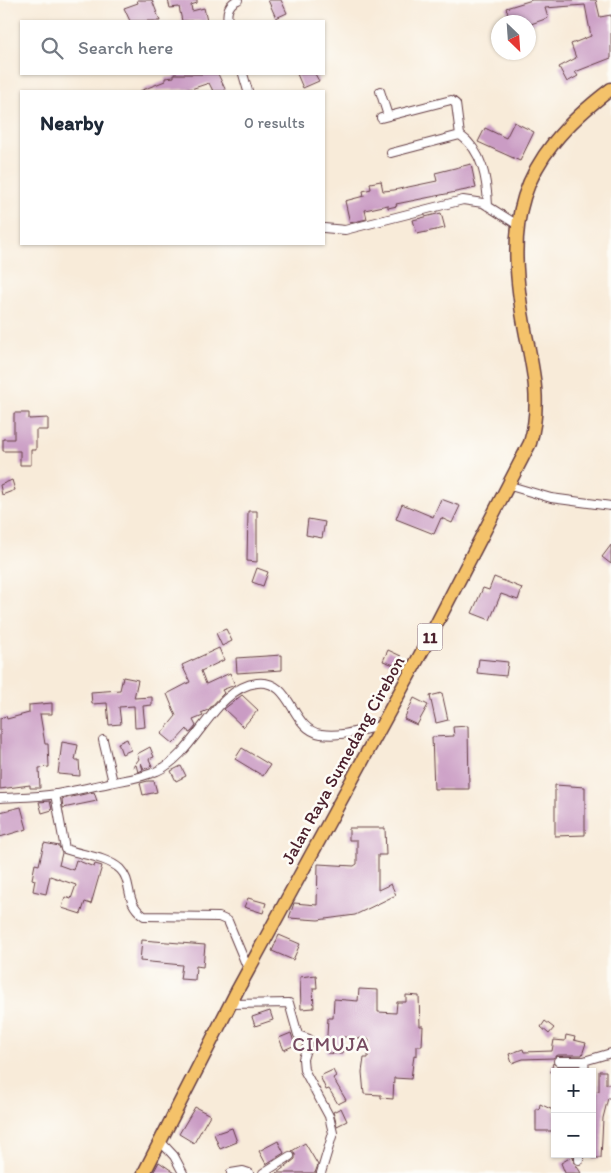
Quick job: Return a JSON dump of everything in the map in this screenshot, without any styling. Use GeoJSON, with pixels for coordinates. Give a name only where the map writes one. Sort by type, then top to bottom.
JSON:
{"type":"FeatureCollection","features":[{"type":"Feature","properties":{"kind":"highway","name":"Jalan Raya Sumedang Cirebon"},"geometry":{"type":"LineString","coordinates":[[144,1173],[248,969],[430,638],[530,443],[535,425],[537,401],[523,319],[517,260],[516,224],[531,176],[544,155],[570,125],[611,89]]}},
{"type":"Feature","properties":{"kind":"street"},"geometry":{"type":"LineString","coordinates":[[228,20],[229,9],[238,0]]}},
{"type":"Feature","properties":{"kind":"street"},"geometry":{"type":"LineString","coordinates":[[243,75],[248,90]]}},
{"type":"Feature","properties":{"kind":"street"},"geometry":{"type":"LineString","coordinates":[[380,92],[384,117],[451,100],[456,104],[460,135],[472,146],[481,163],[488,188],[488,206]]}},
{"type":"Feature","properties":{"kind":"street"},"geometry":{"type":"LineString","coordinates":[[391,153],[460,135]]}},
{"type":"Feature","properties":{"kind":"street"},"geometry":{"type":"LineString","coordinates":[[325,228],[345,230],[463,200],[488,206],[516,224]]}},
{"type":"Feature","properties":{"kind":"street"},"geometry":{"type":"LineString","coordinates":[[507,485],[551,498],[611,506]]}},
{"type":"Feature","properties":{"kind":"street"},"geometry":{"type":"LineString","coordinates":[[0,798],[55,794],[157,771],[175,760],[223,701],[236,690],[257,683],[276,686],[290,700],[305,724],[320,734],[339,734],[381,726]]}},
{"type":"Feature","properties":{"kind":"street"},"geometry":{"type":"LineString","coordinates":[[103,740],[113,782]]}},
{"type":"Feature","properties":{"kind":"street"},"geometry":{"type":"LineString","coordinates":[[55,794],[65,850],[111,863],[120,869],[127,882],[131,902],[136,910],[144,916],[219,917],[228,921],[248,969]]}},
{"type":"Feature","properties":{"kind":"street"},"geometry":{"type":"LineString","coordinates":[[230,1004],[289,1003],[298,1035],[309,1039],[303,1059],[304,1070],[329,1116],[333,1133],[321,1173]]}},
{"type":"Feature","properties":{"kind":"street"},"geometry":{"type":"LineString","coordinates":[[558,1061],[584,1061],[611,1053]]}},
{"type":"Feature","properties":{"kind":"street"},"geometry":{"type":"LineString","coordinates":[[584,1061],[585,1068]]}},
{"type":"Feature","properties":{"kind":"street"},"geometry":{"type":"LineString","coordinates":[[160,1141],[174,1156],[183,1173]]}},
{"type":"Feature","properties":{"kind":"street"},"geometry":{"type":"LineString","coordinates":[[263,1173],[290,1156]]}},
{"type":"Feature","properties":{"kind":"street"},"geometry":{"type":"LineString","coordinates":[[230,1173],[243,1170],[249,1173]]}},
{"type":"Feature","properties":{"kind":"building"},"geometry":{"type":"Polygon","coordinates":[[[137,0],[152,0],[160,20],[130,20],[124,8],[138,3],[137,0]]]}},
{"type":"Feature","properties":{"kind":"building"},"geometry":{"type":"Polygon","coordinates":[[[168,0],[197,0],[197,3],[191,5],[192,11],[204,8],[207,20],[182,20],[179,7],[170,8],[168,0]]]}},
{"type":"Feature","properties":{"kind":"building"},"geometry":{"type":"Polygon","coordinates":[[[268,0],[281,0],[287,13],[276,18],[268,0]]]}},
{"type":"Feature","properties":{"kind":"building"},"geometry":{"type":"Polygon","coordinates":[[[532,0],[596,0],[600,17],[611,15],[611,58],[575,72],[578,76],[567,82],[559,67],[576,58],[571,44],[591,36],[585,5],[545,8],[548,18],[536,22],[536,15],[508,15],[506,8],[532,0]]]}},
{"type":"Feature","properties":{"kind":"building"},"geometry":{"type":"Polygon","coordinates":[[[174,75],[218,75],[226,90],[212,90],[209,83],[191,89],[142,90],[165,81],[165,78],[174,77],[174,75]]]}},
{"type":"Feature","properties":{"kind":"building"},"geometry":{"type":"Polygon","coordinates":[[[297,75],[316,75],[319,81],[303,88],[297,75]]]}},
{"type":"Feature","properties":{"kind":"building"},"geometry":{"type":"Polygon","coordinates":[[[514,122],[534,132],[520,161],[478,142],[485,128],[506,138],[514,122]]]}},
{"type":"Feature","properties":{"kind":"building"},"geometry":{"type":"Polygon","coordinates":[[[471,164],[476,188],[396,204],[397,206],[388,208],[388,205],[365,210],[367,219],[350,223],[345,201],[364,196],[363,191],[371,189],[370,183],[381,181],[383,191],[394,190],[437,181],[435,173],[471,164]]]}},
{"type":"Feature","properties":{"kind":"building"},"geometry":{"type":"Polygon","coordinates":[[[441,213],[445,228],[417,234],[413,220],[441,213]]]}},
{"type":"Feature","properties":{"kind":"building"},"geometry":{"type":"Polygon","coordinates":[[[14,413],[29,413],[29,419],[48,418],[48,430],[36,430],[36,450],[31,450],[31,465],[20,465],[20,451],[3,451],[3,439],[14,439],[14,413]]]}},
{"type":"Feature","properties":{"kind":"building"},"geometry":{"type":"Polygon","coordinates":[[[12,480],[15,490],[2,495],[0,485],[12,480]]]}},
{"type":"Feature","properties":{"kind":"building"},"geometry":{"type":"Polygon","coordinates":[[[441,499],[460,506],[452,523],[441,518],[434,534],[396,519],[402,504],[433,517],[441,499]]]}},
{"type":"Feature","properties":{"kind":"building"},"geometry":{"type":"Polygon","coordinates":[[[248,511],[257,511],[257,562],[247,561],[248,511]]]}},
{"type":"Feature","properties":{"kind":"building"},"geometry":{"type":"Polygon","coordinates":[[[308,519],[325,522],[322,538],[306,535],[308,519]]]}},
{"type":"Feature","properties":{"kind":"building"},"geometry":{"type":"Polygon","coordinates":[[[611,545],[611,564],[602,557],[611,545]]]}},
{"type":"Feature","properties":{"kind":"building"},"geometry":{"type":"Polygon","coordinates":[[[257,568],[268,572],[263,586],[252,582],[257,568]]]}},
{"type":"Feature","properties":{"kind":"building"},"geometry":{"type":"Polygon","coordinates":[[[494,577],[522,588],[518,600],[501,594],[490,620],[472,613],[483,588],[489,590],[494,577]]]}},
{"type":"Feature","properties":{"kind":"building"},"geometry":{"type":"Polygon","coordinates":[[[226,629],[232,641],[222,646],[216,633],[226,629]]]}},
{"type":"Feature","properties":{"kind":"building"},"geometry":{"type":"Polygon","coordinates":[[[219,648],[224,660],[201,671],[206,684],[230,673],[235,685],[222,690],[224,693],[208,710],[201,713],[203,716],[193,720],[196,726],[191,732],[189,733],[187,729],[173,744],[161,734],[176,716],[167,694],[190,682],[182,665],[219,648]]]}},
{"type":"Feature","properties":{"kind":"building"},"geometry":{"type":"Polygon","coordinates":[[[388,650],[401,656],[397,666],[383,661],[388,650]]]}},
{"type":"Feature","properties":{"kind":"building"},"geometry":{"type":"Polygon","coordinates":[[[282,655],[282,670],[237,673],[236,658],[282,655]]]}},
{"type":"Feature","properties":{"kind":"building"},"geometry":{"type":"Polygon","coordinates":[[[479,659],[508,662],[506,676],[477,673],[479,659]]]}},
{"type":"Feature","properties":{"kind":"building"},"geometry":{"type":"Polygon","coordinates":[[[123,677],[138,680],[134,698],[152,697],[152,705],[143,706],[145,727],[135,728],[134,706],[119,707],[121,724],[109,725],[107,703],[92,704],[91,692],[120,690],[123,677]]]}},
{"type":"Feature","properties":{"kind":"building"},"geometry":{"type":"Polygon","coordinates":[[[442,693],[448,720],[436,723],[430,696],[442,693]]]}},
{"type":"Feature","properties":{"kind":"building"},"geometry":{"type":"Polygon","coordinates":[[[242,695],[258,710],[243,727],[224,709],[242,695]]]}},
{"type":"Feature","properties":{"kind":"building"},"geometry":{"type":"Polygon","coordinates":[[[414,698],[428,705],[417,725],[404,719],[414,698]]]}},
{"type":"Feature","properties":{"kind":"building"},"geometry":{"type":"Polygon","coordinates":[[[52,703],[52,714],[40,714],[45,744],[48,744],[49,767],[39,768],[40,788],[30,788],[30,785],[0,789],[0,718],[6,716],[7,719],[29,713],[29,705],[52,703]]]}},
{"type":"Feature","properties":{"kind":"building"},"geometry":{"type":"Polygon","coordinates":[[[468,726],[469,789],[434,789],[432,737],[454,736],[453,727],[468,726]]]}},
{"type":"Feature","properties":{"kind":"building"},"geometry":{"type":"Polygon","coordinates":[[[127,739],[131,750],[122,754],[118,743],[127,739]]]}},
{"type":"Feature","properties":{"kind":"building"},"geometry":{"type":"Polygon","coordinates":[[[62,742],[78,745],[75,760],[79,760],[80,776],[58,774],[62,742]]]}},
{"type":"Feature","properties":{"kind":"building"},"geometry":{"type":"Polygon","coordinates":[[[150,747],[154,757],[149,759],[152,766],[144,769],[141,763],[143,770],[138,772],[136,765],[133,767],[139,759],[137,754],[150,747]]]}},
{"type":"Feature","properties":{"kind":"building"},"geometry":{"type":"Polygon","coordinates":[[[242,748],[270,765],[263,776],[235,759],[242,748]]]}},
{"type":"Feature","properties":{"kind":"building"},"geometry":{"type":"Polygon","coordinates":[[[181,766],[186,776],[176,781],[171,771],[181,766]]]}},
{"type":"Feature","properties":{"kind":"building"},"geometry":{"type":"Polygon","coordinates":[[[154,781],[157,792],[143,795],[140,783],[154,781]]]}},
{"type":"Feature","properties":{"kind":"building"},"geometry":{"type":"Polygon","coordinates":[[[555,785],[585,787],[585,835],[555,836],[555,785]]]}},
{"type":"Feature","properties":{"kind":"building"},"geometry":{"type":"Polygon","coordinates":[[[94,792],[97,801],[63,808],[62,799],[94,792]]]}},
{"type":"Feature","properties":{"kind":"building"},"geometry":{"type":"Polygon","coordinates":[[[50,801],[52,810],[42,813],[39,802],[50,801]]]}},
{"type":"Feature","properties":{"kind":"building"},"geometry":{"type":"Polygon","coordinates":[[[21,807],[27,829],[0,837],[0,812],[21,807]]]}},
{"type":"Feature","properties":{"kind":"building"},"geometry":{"type":"Polygon","coordinates":[[[349,828],[385,828],[386,855],[378,855],[378,890],[391,884],[396,895],[355,915],[318,920],[289,918],[294,903],[317,905],[318,864],[354,866],[357,864],[357,840],[349,840],[349,828]]]}},
{"type":"Feature","properties":{"kind":"building"},"geometry":{"type":"Polygon","coordinates":[[[44,843],[59,846],[62,853],[59,865],[73,870],[76,860],[94,867],[95,864],[102,866],[91,904],[85,902],[81,914],[62,908],[65,897],[71,899],[76,885],[50,876],[46,894],[33,891],[35,880],[32,879],[35,864],[39,865],[44,843]]]}},
{"type":"Feature","properties":{"kind":"building"},"geometry":{"type":"Polygon","coordinates":[[[248,898],[266,903],[263,913],[244,907],[248,898]]]}},
{"type":"Feature","properties":{"kind":"building"},"geometry":{"type":"Polygon","coordinates":[[[279,935],[300,944],[293,960],[272,951],[279,935]]]}},
{"type":"Feature","properties":{"kind":"building"},"geometry":{"type":"Polygon","coordinates":[[[142,940],[205,945],[203,967],[196,966],[195,980],[180,979],[182,965],[140,961],[142,940]]]}},
{"type":"Feature","properties":{"kind":"building"},"geometry":{"type":"Polygon","coordinates":[[[316,975],[317,988],[313,988],[314,1008],[301,1009],[300,977],[316,975]]]}},
{"type":"Feature","properties":{"kind":"building"},"geometry":{"type":"Polygon","coordinates":[[[359,989],[378,990],[378,1012],[396,1013],[397,1002],[406,1002],[406,995],[419,996],[420,1026],[423,1026],[422,1046],[417,1046],[417,1056],[414,1055],[411,1079],[394,1078],[393,1099],[381,1098],[381,1095],[364,1094],[362,1072],[364,1058],[368,1058],[369,1039],[343,1037],[342,1054],[326,1053],[328,1018],[333,1018],[334,999],[358,1001],[359,989]]]}},
{"type":"Feature","properties":{"kind":"building"},"geometry":{"type":"Polygon","coordinates":[[[270,1011],[273,1020],[255,1026],[252,1017],[270,1011]]]}},
{"type":"Feature","properties":{"kind":"building"},"geometry":{"type":"Polygon","coordinates":[[[545,1021],[554,1028],[549,1034],[541,1027],[545,1021]]]}},
{"type":"Feature","properties":{"kind":"building"},"geometry":{"type":"Polygon","coordinates":[[[291,1033],[295,1045],[284,1050],[279,1038],[291,1033]]]}},
{"type":"Feature","properties":{"kind":"building"},"geometry":{"type":"Polygon","coordinates":[[[566,1035],[575,1037],[574,1040],[586,1043],[582,1055],[558,1055],[553,1058],[523,1059],[512,1063],[509,1054],[523,1049],[524,1052],[552,1051],[554,1040],[565,1041],[566,1035]]]}},
{"type":"Feature","properties":{"kind":"building"},"geometry":{"type":"Polygon","coordinates":[[[553,1063],[558,1067],[579,1067],[579,1068],[552,1068],[553,1063]]]}},
{"type":"Feature","properties":{"kind":"building"},"geometry":{"type":"Polygon","coordinates":[[[333,1070],[336,1076],[333,1078],[346,1100],[338,1104],[329,1089],[326,1090],[320,1076],[333,1070]]]}},
{"type":"Feature","properties":{"kind":"building"},"geometry":{"type":"Polygon","coordinates":[[[599,1071],[606,1071],[606,1084],[611,1084],[611,1098],[608,1098],[603,1118],[601,1158],[596,1158],[596,1091],[599,1091],[599,1071]]]}},
{"type":"Feature","properties":{"kind":"building"},"geometry":{"type":"Polygon","coordinates":[[[540,1104],[551,1109],[551,1131],[536,1131],[536,1108],[539,1110],[540,1104]]]}},
{"type":"Feature","properties":{"kind":"building"},"geometry":{"type":"Polygon","coordinates":[[[195,1107],[210,1115],[194,1143],[179,1134],[195,1107]]]}},
{"type":"Feature","properties":{"kind":"building"},"geometry":{"type":"Polygon","coordinates":[[[341,1108],[347,1121],[337,1126],[333,1112],[341,1108]]]}},
{"type":"Feature","properties":{"kind":"building"},"geometry":{"type":"Polygon","coordinates":[[[232,1128],[237,1142],[220,1149],[214,1134],[232,1128]]]}},
{"type":"Feature","properties":{"kind":"building"},"geometry":{"type":"Polygon","coordinates":[[[278,1141],[284,1153],[266,1164],[259,1151],[278,1141]]]}},
{"type":"Feature","properties":{"kind":"building"},"geometry":{"type":"Polygon","coordinates":[[[305,1143],[318,1165],[315,1173],[277,1173],[295,1159],[295,1153],[292,1151],[305,1143]]]}},
{"type":"Feature","properties":{"kind":"building"},"geometry":{"type":"Polygon","coordinates":[[[573,1158],[581,1173],[565,1173],[561,1163],[573,1158]]]}},
{"type":"Feature","properties":{"kind":"building"},"geometry":{"type":"Polygon","coordinates":[[[159,1162],[175,1173],[153,1173],[159,1162]]]}},
{"type":"Feature","properties":{"kind":"district","name":"CIMUJA"},"geometry":{"type":"Point","coordinates":[331,1044]}}]}
